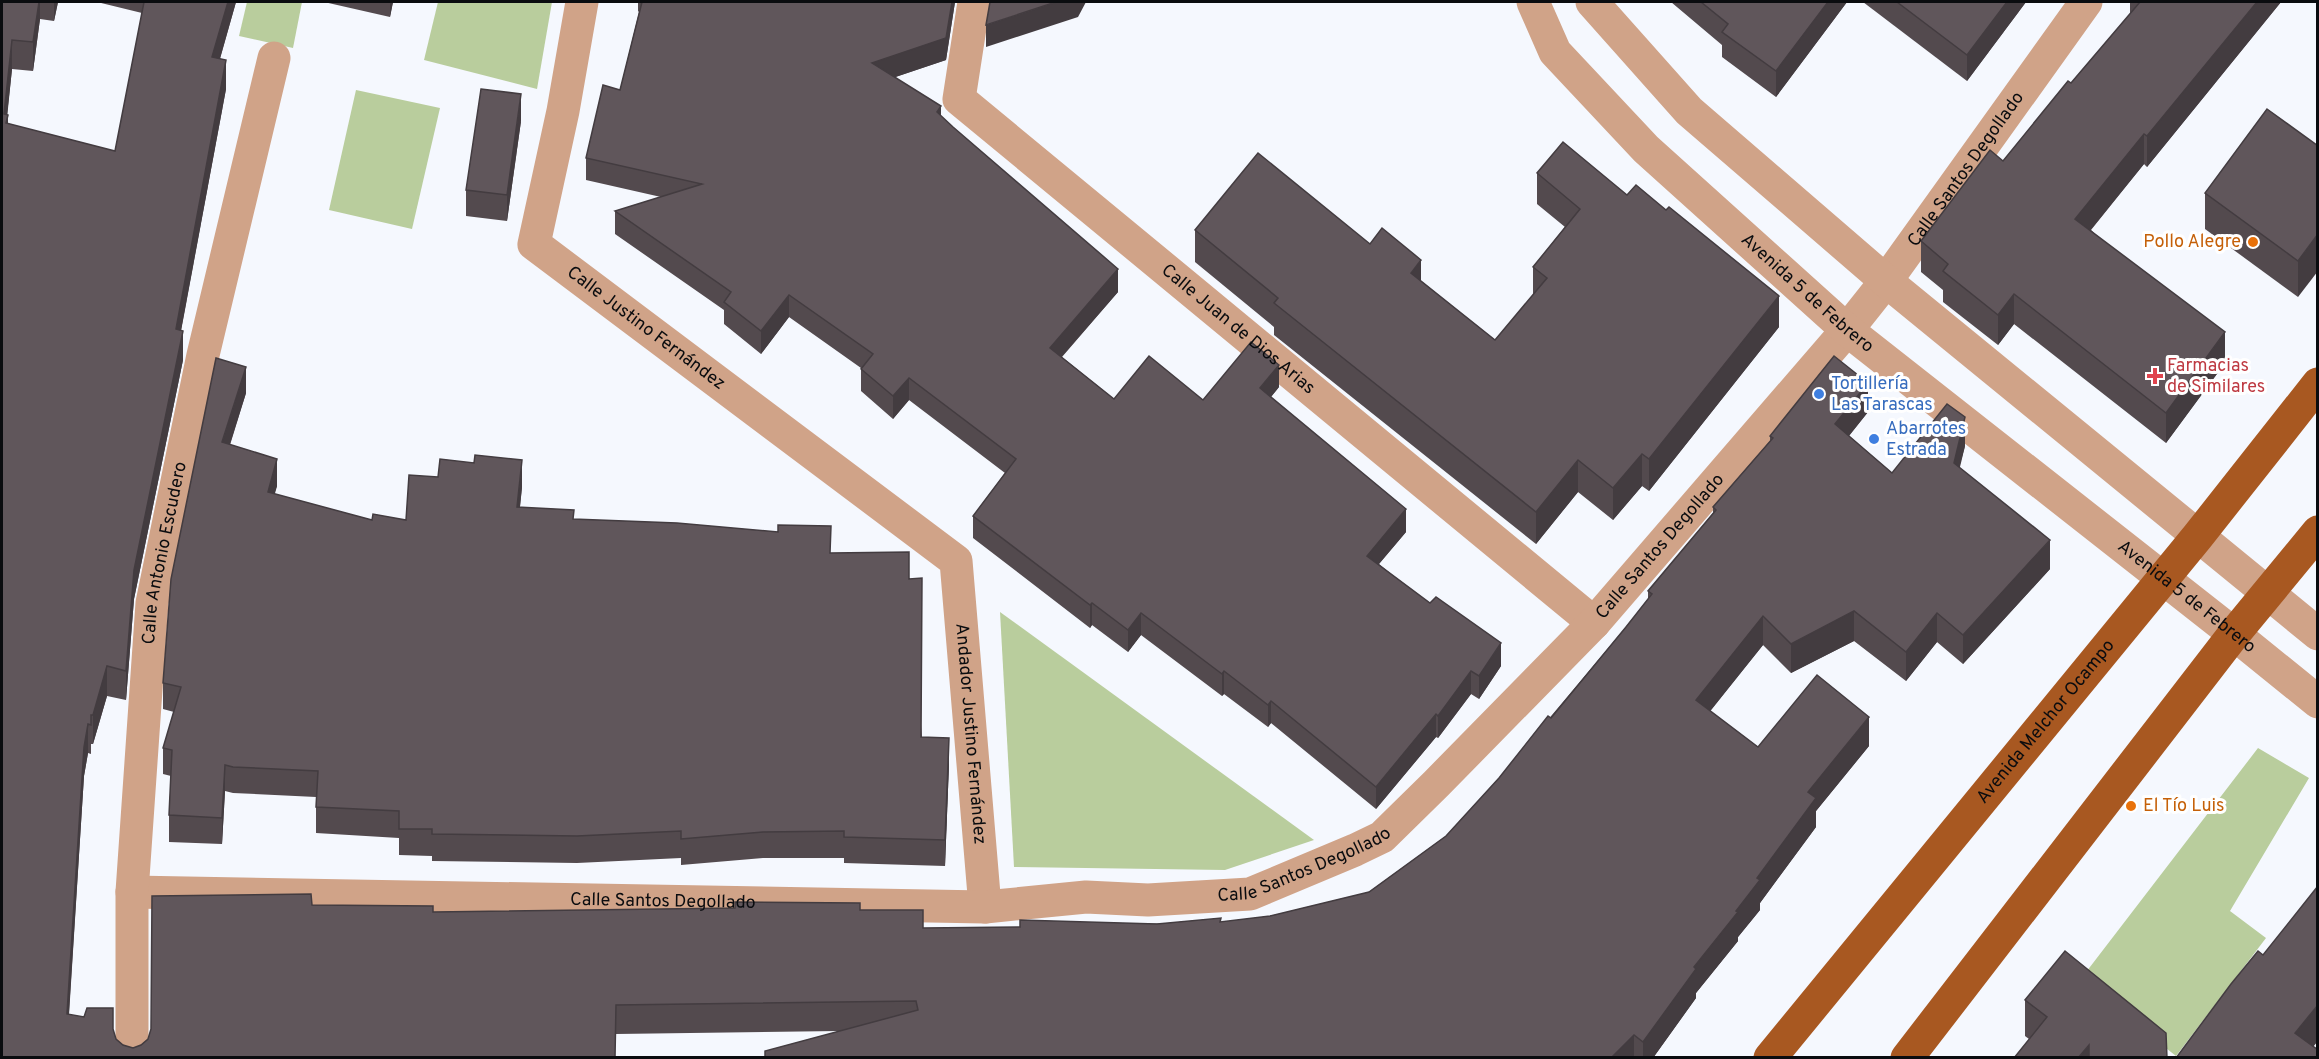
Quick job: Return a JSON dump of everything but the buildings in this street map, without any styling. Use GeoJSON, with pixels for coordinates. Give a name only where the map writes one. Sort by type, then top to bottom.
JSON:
{"type":"FeatureCollection","features":[{"type":"Feature","properties":{"kind":"main road","name":"Avenida Melchor Ocampo"},"geometry":{"type":"LineString","coordinates":[[1770,1058],[2198,536],[2318,384]]}},
{"type":"Feature","properties":{"kind":"main road"},"geometry":{"type":"LineString","coordinates":[[1907,1058],[2234,634],[2318,532]]}},
{"type":"Feature","properties":{"kind":"street","name":"Calle Justino Fernández"},"geometry":{"type":"LineString","coordinates":[[582,2],[563,111],[534,244],[956,561]]}},
{"type":"Feature","properties":{"kind":"street","name":"Calle Juan de Dios Arias"},"geometry":{"type":"LineString","coordinates":[[974,2],[959,99],[1594,623]]}},
{"type":"Feature","properties":{"kind":"street","name":"Avenida 5 de Febrero"},"geometry":{"type":"LineString","coordinates":[[1533,2],[1555,52],[1639,141],[1847,330],[2318,702]]}},
{"type":"Feature","properties":{"kind":"street"},"geometry":{"type":"LineString","coordinates":[[1592,2],[1689,111],[1886,281],[2266,594],[2318,634]]}},
{"type":"Feature","properties":{"kind":"street","name":"Calle Santos Degollado"},"geometry":{"type":"LineString","coordinates":[[132,892],[985,907],[1086,897],[1148,900],[1250,894],[1355,850],[1382,837],[1594,623],[1847,330],[1886,281],[2086,2]]}},
{"type":"Feature","properties":{"kind":"street","name":"Calle Antonio Escudero"},"geometry":{"type":"LineString","coordinates":[[132,1058],[132,892],[152,603],[203,355],[274,58]]}},
{"type":"Feature","properties":{"kind":"street","name":"Andador Justino Fernández"},"geometry":{"type":"LineString","coordinates":[[956,561],[985,907]]}},
{"type":"Feature","properties":{"kind":"green space"},"geometry":{"type":"Polygon","coordinates":[[[247,2],[302,2],[293,48],[239,36],[247,2]]]}},
{"type":"Feature","properties":{"kind":"green space"},"geometry":{"type":"Polygon","coordinates":[[[438,2],[552,2],[537,89],[424,60],[438,2]]]}},
{"type":"Feature","properties":{"kind":"green space"},"geometry":{"type":"Polygon","coordinates":[[[356,90],[440,108],[412,229],[329,210],[356,90]]]}},
{"type":"Feature","properties":{"kind":"green space"},"geometry":{"type":"Polygon","coordinates":[[[1000,612],[1314,840],[1225,870],[1014,867],[1000,612]]]}},
{"type":"Feature","properties":{"kind":"green space"},"geometry":{"type":"Polygon","coordinates":[[[2258,748],[2309,778],[2230,911],[2266,938],[2176,1056],[2080,980],[2258,748]]]}},
{"type":"Feature","properties":{"kind":"place","name":"Pollo Alegre"},"geometry":{"type":"Point","coordinates":[2253,242]}},
{"type":"Feature","properties":{"kind":"place","name":"Farmacias de Similares"},"geometry":{"type":"Point","coordinates":[2155,376]}},
{"type":"Feature","properties":{"kind":"place","name":"Tortillería Las Tarascas"},"geometry":{"type":"Point","coordinates":[1819,394]}},
{"type":"Feature","properties":{"kind":"place","name":"Abarrotes Estrada"},"geometry":{"type":"Point","coordinates":[1874,439]}},
{"type":"Feature","properties":{"kind":"place","name":"El Tío Luis"},"geometry":{"type":"Point","coordinates":[2131,806]}}]}
